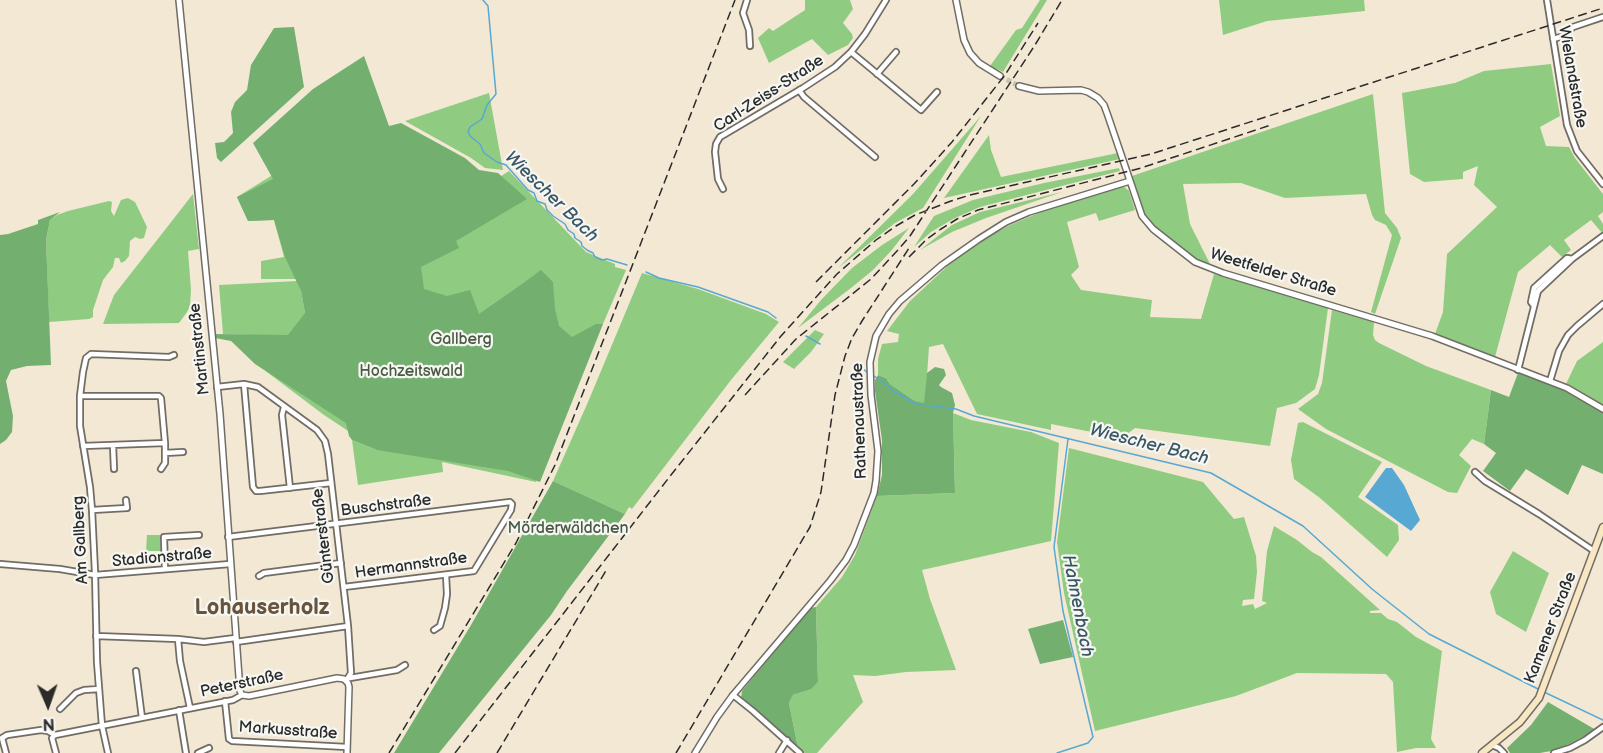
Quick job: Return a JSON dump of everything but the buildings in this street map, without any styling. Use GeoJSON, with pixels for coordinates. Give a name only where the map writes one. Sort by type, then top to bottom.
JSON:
{"type":"FeatureCollection","features":[{"type":"Feature","properties":{"kind":"main road","name":"Kamener Straße"},"geometry":{"type":"LineString","coordinates":[[1482,753],[1520,722],[1539,698],[1603,527]]}},
{"type":"Feature","properties":{"kind":"street","name":"Martinstraße"},"geometry":{"type":"LineString","coordinates":[[179,0],[217,387],[242,695]]}},
{"type":"Feature","properties":{"kind":"street"},"geometry":{"type":"LineString","coordinates":[[747,0],[744,16],[750,46]]}},
{"type":"Feature","properties":{"kind":"street","name":"Carl-Zeiss-Straße"},"geometry":{"type":"LineString","coordinates":[[723,189],[718,179],[715,152],[720,137],[835,67],[851,52],[886,0]]}},
{"type":"Feature","properties":{"kind":"street"},"geometry":{"type":"LineString","coordinates":[[956,0],[964,40],[970,53],[979,63],[1000,76]]}},
{"type":"Feature","properties":{"kind":"street","name":"Wielandstraße"},"geometry":{"type":"LineString","coordinates":[[1547,0],[1569,132],[1577,151],[1603,184]]}},
{"type":"Feature","properties":{"kind":"street"},"geometry":{"type":"LineString","coordinates":[[1554,39],[1564,36],[1573,27],[1603,17]]}},
{"type":"Feature","properties":{"kind":"street"},"geometry":{"type":"LineString","coordinates":[[851,52],[921,110],[937,92]]}},
{"type":"Feature","properties":{"kind":"street"},"geometry":{"type":"LineString","coordinates":[[877,74],[896,52]]}},
{"type":"Feature","properties":{"kind":"street","name":"Weetfelder Straße"},"geometry":{"type":"LineString","coordinates":[[1019,86],[1039,91],[1082,90],[1098,98],[1106,109],[1138,207],[1146,222],[1195,262],[1223,273],[1432,336],[1567,388],[1603,409]]}},
{"type":"Feature","properties":{"kind":"street"},"geometry":{"type":"LineString","coordinates":[[799,90],[804,97],[875,157]]}},
{"type":"Feature","properties":{"kind":"street","name":"Rathenaustraße"},"geometry":{"type":"LineString","coordinates":[[695,753],[733,695],[830,581],[846,560],[857,538],[874,493],[878,469],[871,395],[871,355],[876,336],[889,314],[942,265],[1000,226],[1029,212],[1130,181]]}},
{"type":"Feature","properties":{"kind":"street"},"geometry":{"type":"LineString","coordinates":[[1518,370],[1538,291],[1553,274],[1603,236]]}},
{"type":"Feature","properties":{"kind":"street"},"geometry":{"type":"LineString","coordinates":[[1550,381],[1558,351],[1568,335],[1603,304]]}},
{"type":"Feature","properties":{"kind":"street","name":"Am Gallberg"},"geometry":{"type":"LineString","coordinates":[[108,753],[102,726],[99,689],[92,510],[80,426],[80,396],[85,363],[89,355],[169,357],[174,355]]}},
{"type":"Feature","properties":{"kind":"street"},"geometry":{"type":"LineString","coordinates":[[217,387],[244,384],[253,487],[256,490],[331,483]]}},
{"type":"Feature","properties":{"kind":"street","name":"Günterstraße"},"geometry":{"type":"LineString","coordinates":[[244,384],[258,387],[322,435],[327,448],[344,587],[351,669],[348,679],[347,750]]}},
{"type":"Feature","properties":{"kind":"street"},"geometry":{"type":"LineString","coordinates":[[80,396],[159,396],[165,443],[165,463],[161,469]]}},
{"type":"Feature","properties":{"kind":"street"},"geometry":{"type":"LineString","coordinates":[[284,406],[282,415],[290,488]]}},
{"type":"Feature","properties":{"kind":"street"},"geometry":{"type":"LineString","coordinates":[[82,446],[165,443]]}},
{"type":"Feature","properties":{"kind":"street"},"geometry":{"type":"LineString","coordinates":[[113,445],[114,469]]}},
{"type":"Feature","properties":{"kind":"street"},"geometry":{"type":"LineString","coordinates":[[165,453],[183,452]]}},
{"type":"Feature","properties":{"kind":"street"},"geometry":{"type":"LineString","coordinates":[[1475,472],[1485,481],[1594,551]]}},
{"type":"Feature","properties":{"kind":"street"},"geometry":{"type":"LineString","coordinates":[[92,510],[127,511],[126,500]]}},
{"type":"Feature","properties":{"kind":"street","name":"Buschstraße"},"geometry":{"type":"LineString","coordinates":[[228,537],[510,502]]}},
{"type":"Feature","properties":{"kind":"street","name":"Hermannstraße"},"geometry":{"type":"LineString","coordinates":[[344,587],[472,572],[512,510],[513,505],[510,502]]}},
{"type":"Feature","properties":{"kind":"street"},"geometry":{"type":"LineString","coordinates":[[165,569],[164,537],[199,535]]}},
{"type":"Feature","properties":{"kind":"street"},"geometry":{"type":"LineString","coordinates":[[259,576],[264,573],[341,563]]}},
{"type":"Feature","properties":{"kind":"street","name":"Stadionstraße"},"geometry":{"type":"LineString","coordinates":[[0,564],[60,569],[95,575],[230,564]]}},
{"type":"Feature","properties":{"kind":"street"},"geometry":{"type":"LineString","coordinates":[[434,630],[440,626],[444,614],[447,594],[446,575]]}},
{"type":"Feature","properties":{"kind":"street"},"geometry":{"type":"LineString","coordinates":[[96,636],[204,642],[348,626]]}},
{"type":"Feature","properties":{"kind":"street"},"geometry":{"type":"LineString","coordinates":[[178,639],[190,708]]}},
{"type":"Feature","properties":{"kind":"street","name":"Peterstraße"},"geometry":{"type":"LineString","coordinates":[[6,753],[2,738],[4,735],[40,730],[55,735],[233,700],[242,695],[249,696],[338,678],[348,679],[397,670],[405,665]]}},
{"type":"Feature","properties":{"kind":"street"},"geometry":{"type":"LineString","coordinates":[[136,671],[141,718]]}},
{"type":"Feature","properties":{"kind":"street"},"geometry":{"type":"LineString","coordinates":[[60,709],[76,693],[99,689]]}},
{"type":"Feature","properties":{"kind":"street"},"geometry":{"type":"LineString","coordinates":[[733,695],[800,753]]}},
{"type":"Feature","properties":{"kind":"street","name":"Markusstraße"},"geometry":{"type":"LineString","coordinates":[[225,701],[229,739],[232,741],[347,750]]}},
{"type":"Feature","properties":{"kind":"street"},"geometry":{"type":"LineString","coordinates":[[179,710],[186,753]]}},
{"type":"Feature","properties":{"kind":"street"},"geometry":{"type":"LineString","coordinates":[[1554,753],[1570,748],[1602,728]]}},
{"type":"Feature","properties":{"kind":"street"},"geometry":{"type":"LineString","coordinates":[[55,735],[52,738],[56,753]]}},
{"type":"Feature","properties":{"kind":"street"},"geometry":{"type":"LineString","coordinates":[[779,753],[787,740]]}},
{"type":"Feature","properties":{"kind":"street"},"geometry":{"type":"LineString","coordinates":[[1492,745],[1495,753]]}},
{"type":"Feature","properties":{"kind":"street"},"geometry":{"type":"LineString","coordinates":[[1492,745],[1504,753]]}},
{"type":"Feature","properties":{"kind":"street"},"geometry":{"type":"LineString","coordinates":[[198,753],[209,748]]}},
{"type":"Feature","properties":{"kind":"green space"},"geometry":{"type":"Polygon","coordinates":[[[805,0],[850,0],[853,9],[843,23],[853,38],[848,45],[828,55],[812,39],[769,63],[758,38],[769,28],[773,31],[805,10],[805,0]]]}},
{"type":"Feature","properties":{"kind":"green space"},"geometry":{"type":"Polygon","coordinates":[[[1040,0],[1047,0],[1003,72],[990,66],[1016,30],[1022,28],[1040,0]]]}},
{"type":"Feature","properties":{"kind":"green space"},"geometry":{"type":"Polygon","coordinates":[[[1219,0],[1364,0],[1365,11],[1267,21],[1223,35],[1219,0]]]}},
{"type":"Feature","properties":{"kind":"green space"},"geometry":{"type":"Polygon","coordinates":[[[294,27],[304,87],[221,162],[217,158],[215,143],[224,142],[233,133],[231,112],[235,102],[247,90],[251,65],[274,28],[294,27]]]}},
{"type":"Feature","properties":{"kind":"green space","name":"Hochzeitswald"},"geometry":{"type":"Polygon","coordinates":[[[364,56],[389,126],[401,123],[465,158],[479,170],[498,173],[527,199],[456,241],[459,248],[421,267],[424,289],[447,296],[470,290],[479,314],[541,270],[553,282],[559,326],[572,337],[596,324],[603,324],[540,482],[508,471],[377,450],[352,440],[346,423],[255,364],[231,341],[215,338],[215,334],[288,335],[305,313],[301,291],[285,257],[274,220],[248,221],[237,197],[273,179],[253,143],[313,89],[364,56]]]}},
{"type":"Feature","properties":{"kind":"green space"},"geometry":{"type":"Polygon","coordinates":[[[1551,64],[1560,116],[1540,127],[1546,146],[1569,147],[1603,194],[1603,212],[1598,216],[1603,224],[1603,234],[1591,220],[1564,240],[1571,250],[1562,257],[1550,245],[1518,272],[1495,357],[1435,334],[1443,312],[1447,254],[1497,207],[1474,185],[1478,166],[1463,172],[1463,179],[1424,182],[1410,174],[1402,93],[1455,83],[1484,71],[1551,64]]]}},
{"type":"Feature","properties":{"kind":"green space"},"geometry":{"type":"Polygon","coordinates":[[[489,93],[503,170],[485,168],[405,121],[489,93]]]}},
{"type":"Feature","properties":{"kind":"green space"},"geometry":{"type":"Polygon","coordinates":[[[1373,94],[1385,213],[1397,228],[1401,238],[1375,314],[1371,312],[1392,235],[1386,225],[1375,220],[1366,194],[1285,198],[1241,183],[1183,184],[1190,224],[1210,264],[1196,260],[1155,228],[1144,215],[1132,176],[1373,94]]]}},
{"type":"Feature","properties":{"kind":"green space"},"geometry":{"type":"Polygon","coordinates":[[[981,116],[923,208],[895,223],[838,268],[913,194],[981,116]]]}},
{"type":"Feature","properties":{"kind":"green space"},"geometry":{"type":"Polygon","coordinates":[[[989,135],[991,150],[1001,177],[1118,153],[1120,159],[944,198],[989,135]]]}},
{"type":"Feature","properties":{"kind":"green space","name":"Hochzeitswald"},"geometry":{"type":"Polygon","coordinates":[[[341,137],[445,212],[509,171],[586,252],[626,270],[603,324],[597,324],[536,482],[442,462],[443,472],[358,485],[352,440],[377,450],[324,415],[255,363],[252,335],[223,334],[219,285],[297,281],[312,330],[300,279],[261,279],[261,261],[284,257],[274,220],[248,221],[237,197],[341,137]]]}},
{"type":"Feature","properties":{"kind":"green space"},"geometry":{"type":"Polygon","coordinates":[[[1119,168],[1120,171],[980,207],[931,232],[914,247],[934,216],[973,200],[1119,168]]]}},
{"type":"Feature","properties":{"kind":"green space"},"geometry":{"type":"Polygon","coordinates":[[[1123,186],[1129,191],[1135,210],[1099,221],[1096,213],[1067,222],[1079,267],[1071,275],[1081,290],[1152,300],[1150,317],[1201,319],[1214,274],[1328,308],[1315,389],[1296,403],[1277,408],[1270,446],[1135,428],[1122,438],[1051,424],[1051,430],[977,414],[943,344],[929,347],[925,404],[915,401],[890,384],[886,378],[878,375],[878,359],[882,344],[898,342],[899,334],[887,331],[910,301],[954,260],[1008,226],[1043,211],[1123,186]]]}},
{"type":"Feature","properties":{"kind":"green space"},"geometry":{"type":"Polygon","coordinates":[[[1062,192],[986,218],[952,232],[920,250],[952,225],[980,212],[1062,192]]]}},
{"type":"Feature","properties":{"kind":"green space"},"geometry":{"type":"Polygon","coordinates":[[[193,194],[199,249],[188,251],[191,290],[190,306],[187,312],[179,323],[103,324],[114,295],[193,194]]]}},
{"type":"Feature","properties":{"kind":"green space"},"geometry":{"type":"Polygon","coordinates":[[[128,198],[135,202],[147,227],[144,238],[135,237],[130,241],[129,256],[125,261],[121,263],[119,258],[115,258],[113,267],[103,280],[93,310],[93,317],[49,322],[46,240],[50,220],[68,211],[109,201],[112,202],[111,211],[114,216],[121,200],[128,198]]]}},
{"type":"Feature","properties":{"kind":"green space"},"geometry":{"type":"Polygon","coordinates":[[[60,212],[50,220],[46,240],[51,365],[27,366],[11,370],[6,381],[13,416],[12,432],[0,444],[0,235],[38,224],[38,220],[60,212]]]}},
{"type":"Feature","properties":{"kind":"green space"},"geometry":{"type":"Polygon","coordinates":[[[909,228],[873,270],[798,328],[852,268],[909,228]]]}},
{"type":"Feature","properties":{"kind":"green space"},"geometry":{"type":"Polygon","coordinates":[[[642,273],[698,289],[766,314],[779,322],[731,380],[632,509],[629,507],[625,514],[553,481],[642,273]]]}},
{"type":"Feature","properties":{"kind":"green space"},"geometry":{"type":"Polygon","coordinates":[[[1332,310],[1374,322],[1373,335],[1379,343],[1426,366],[1491,390],[1484,444],[1472,439],[1459,455],[1471,466],[1457,493],[1448,492],[1326,429],[1298,409],[1318,394],[1322,383],[1332,310]]]}},
{"type":"Feature","properties":{"kind":"green space"},"geometry":{"type":"Polygon","coordinates":[[[815,330],[824,334],[811,352],[794,369],[783,362],[815,330]]]}},
{"type":"Feature","properties":{"kind":"green space"},"geometry":{"type":"Polygon","coordinates":[[[1603,342],[1603,405],[1566,384],[1577,361],[1603,342]]]}},
{"type":"Feature","properties":{"kind":"green space"},"geometry":{"type":"Polygon","coordinates":[[[935,367],[944,369],[946,375],[939,385],[952,393],[955,405],[953,413],[955,493],[877,496],[882,475],[882,440],[875,380],[878,375],[886,378],[890,384],[915,401],[924,403],[927,373],[935,367]]]}},
{"type":"Feature","properties":{"kind":"green space"},"geometry":{"type":"Polygon","coordinates":[[[1518,373],[1560,388],[1603,412],[1603,474],[1582,465],[1568,495],[1526,469],[1510,491],[1483,471],[1496,453],[1484,444],[1491,390],[1509,397],[1518,373]]]}},
{"type":"Feature","properties":{"kind":"green space"},"geometry":{"type":"Polygon","coordinates":[[[953,413],[971,420],[1031,432],[1059,443],[1051,541],[922,570],[956,670],[875,676],[853,675],[863,702],[817,753],[805,753],[798,748],[789,703],[793,695],[810,689],[818,682],[816,607],[842,577],[855,555],[877,496],[955,493],[953,413]]]}},
{"type":"Feature","properties":{"kind":"green space"},"geometry":{"type":"Polygon","coordinates":[[[1303,422],[1382,462],[1358,497],[1398,525],[1399,540],[1387,557],[1320,498],[1294,479],[1291,460],[1298,423],[1303,422]]]}},
{"type":"Feature","properties":{"kind":"green space"},"geometry":{"type":"Polygon","coordinates":[[[1069,448],[1203,482],[1234,519],[1244,517],[1256,556],[1257,572],[1254,599],[1243,600],[1242,606],[1253,604],[1255,609],[1267,603],[1262,601],[1267,551],[1274,526],[1321,557],[1380,610],[1370,611],[1370,613],[1381,613],[1416,637],[1442,651],[1431,739],[1436,748],[1416,748],[1397,752],[1393,682],[1386,674],[1297,673],[1236,696],[1095,731],[1064,593],[1057,542],[1069,448]]]}},
{"type":"Feature","properties":{"kind":"green space","name":"Mörderwäldchen"},"geometry":{"type":"Polygon","coordinates":[[[553,481],[625,514],[551,615],[439,753],[394,753],[471,625],[553,481]]]}},
{"type":"Feature","properties":{"kind":"green space"},"geometry":{"type":"Polygon","coordinates":[[[147,535],[160,535],[163,551],[146,551],[147,535]]]}},
{"type":"Feature","properties":{"kind":"green space"},"geometry":{"type":"Polygon","coordinates":[[[1513,551],[1549,573],[1526,632],[1496,614],[1490,592],[1513,551]]]}},
{"type":"Feature","properties":{"kind":"green space"},"geometry":{"type":"Polygon","coordinates":[[[816,607],[818,682],[811,689],[793,695],[789,703],[798,748],[741,699],[742,691],[810,608],[816,607]]]}},
{"type":"Feature","properties":{"kind":"green space"},"geometry":{"type":"Polygon","coordinates":[[[1063,620],[1073,657],[1040,664],[1028,629],[1063,620]]]}},
{"type":"Feature","properties":{"kind":"green space"},"geometry":{"type":"Polygon","coordinates":[[[1548,702],[1596,730],[1551,751],[1510,753],[1507,748],[1531,725],[1548,702]]]}},
{"type":"Feature","properties":{"kind":"water"},"geometry":{"type":"Polygon","coordinates":[[[1386,468],[1392,468],[1404,485],[1420,520],[1411,531],[1365,497],[1386,468]]]}},
{"type":"Feature","properties":{"kind":"waterway","name":"Wiescher Bach"},"geometry":{"type":"LineString","coordinates":[[483,0],[488,6],[496,94],[487,105],[482,119],[470,127],[468,132],[470,136],[480,144],[484,153],[506,165],[528,190],[534,193],[537,201],[545,204],[547,210],[565,224],[582,246],[595,257],[627,265]]}},
{"type":"Feature","properties":{"kind":"waterway","name":"Wiescher Bach"},"geometry":{"type":"LineString","coordinates":[[646,272],[659,278],[698,287],[768,312],[776,318]]}},
{"type":"Feature","properties":{"kind":"waterway","name":"Wiescher Bach"},"geometry":{"type":"LineString","coordinates":[[806,336],[820,344]]}},
{"type":"Feature","properties":{"kind":"waterway","name":"Wiescher Bach"},"geometry":{"type":"LineString","coordinates":[[863,369],[867,372]]}},
{"type":"Feature","properties":{"kind":"waterway","name":"Wiescher Bach"},"geometry":{"type":"LineString","coordinates":[[874,376],[893,391],[918,405],[956,409],[974,416],[1211,473],[1303,526],[1372,589],[1429,634],[1540,690]]}},
{"type":"Feature","properties":{"kind":"waterway","name":"Hahnenbach"},"geometry":{"type":"LineString","coordinates":[[1057,753],[1088,743],[1093,737],[1063,611],[1054,547],[1068,439]]}},
{"type":"Feature","properties":{"kind":"waterway"},"geometry":{"type":"LineString","coordinates":[[1544,692],[1603,720]]}},
{"type":"Feature","properties":{"kind":"tunnel"},"geometry":{"type":"LineString","coordinates":[[1000,76],[1019,86]]}},
{"type":"Feature","properties":{"kind":"railway"},"geometry":{"type":"LineString","coordinates":[[389,753],[516,543],[555,465],[735,0]]}},
{"type":"Feature","properties":{"kind":"railway"},"geometry":{"type":"LineString","coordinates":[[745,395],[796,339],[871,279],[910,236],[1062,0]]}},
{"type":"Feature","properties":{"kind":"railway"},"geometry":{"type":"LineString","coordinates":[[455,753],[781,336],[837,274],[896,226],[915,215],[970,195],[1151,154],[1603,8]]}},
{"type":"Feature","properties":{"kind":"railway"},"geometry":{"type":"LineString","coordinates":[[816,282],[914,184],[952,142],[1005,75],[1038,23]]}},
{"type":"Feature","properties":{"kind":"railway"},"geometry":{"type":"LineString","coordinates":[[909,257],[941,229],[978,210],[1141,168],[1271,125]]}},
{"type":"Feature","properties":{"kind":"railway"},"geometry":{"type":"LineString","coordinates":[[676,753],[810,527],[821,492],[835,395],[845,356],[862,321],[911,245]]}},
{"type":"Feature","properties":{"kind":"railway"},"geometry":{"type":"LineString","coordinates":[[497,753],[607,569]]}},
{"type":"Feature","properties":{"kind":"district","name":"Lohauserholz"},"geometry":{"type":"Point","coordinates":[262,608]}},
{"type":"Feature","properties":{"kind":"park label","name":"Gallberg"},"geometry":{"type":"Point","coordinates":[461,340]}}]}
